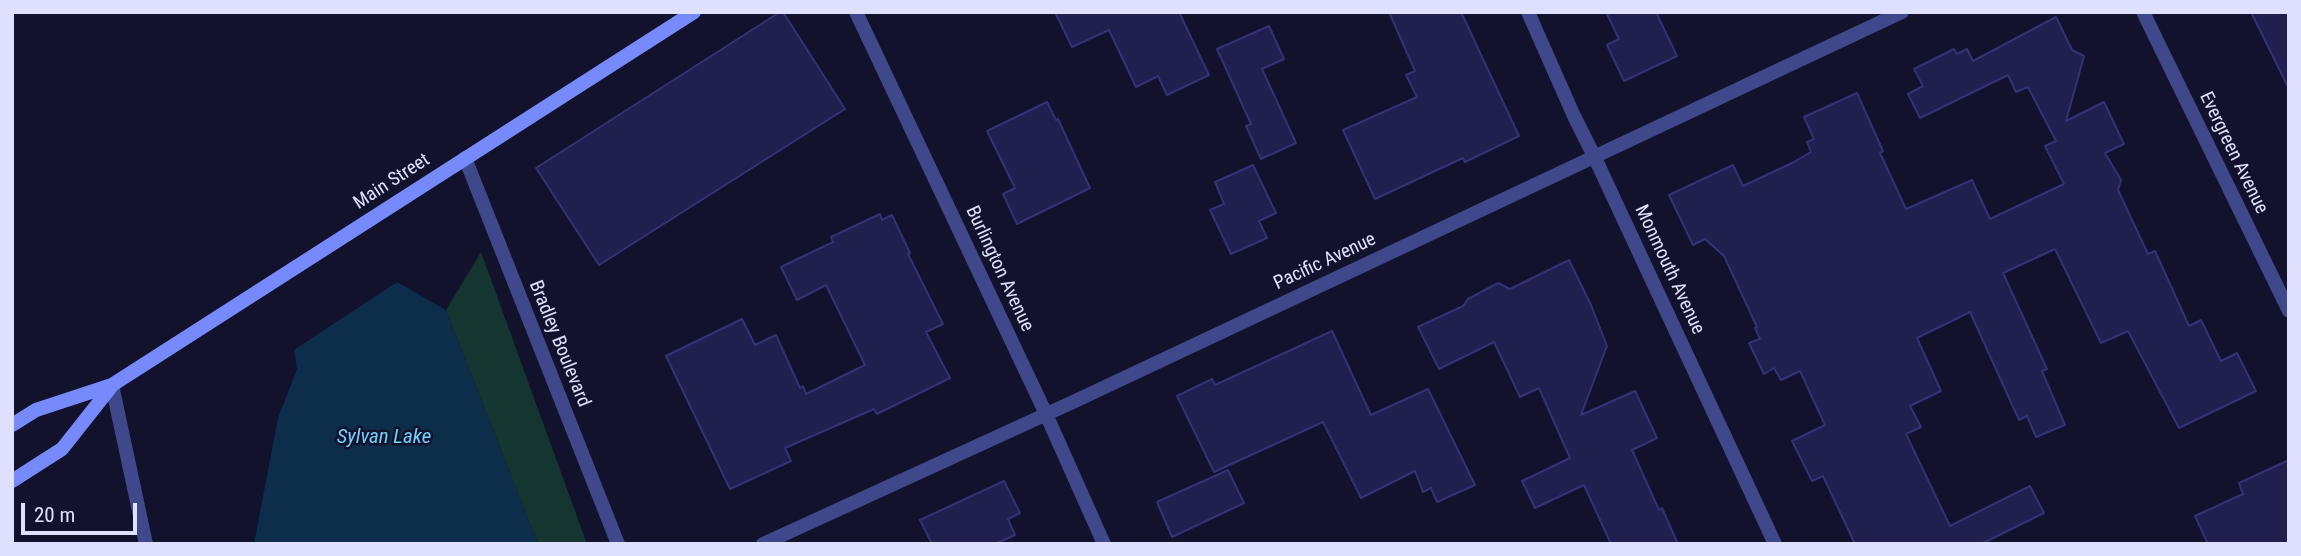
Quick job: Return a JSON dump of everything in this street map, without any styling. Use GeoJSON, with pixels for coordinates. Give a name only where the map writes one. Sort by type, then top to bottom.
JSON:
{"type":"FeatureCollection","features":[{"type":"Feature","properties":{"kind":"main road","name":"Main Street"},"geometry":{"type":"LineString","coordinates":[[12,425],[36,410],[112,385],[694,12]]}},
{"type":"Feature","properties":{"kind":"main road","name":"Main Street"},"geometry":{"type":"LineString","coordinates":[[12,481],[62,449],[112,385]]}},
{"type":"Feature","properties":{"kind":"street","name":"Burlington Avenue"},"geometry":{"type":"LineString","coordinates":[[856,12],[1046,414],[1104,544]]}},
{"type":"Feature","properties":{"kind":"street","name":"Monmouth Avenue"},"geometry":{"type":"LineString","coordinates":[[1528,12],[1573,116],[1775,544]]}},
{"type":"Feature","properties":{"kind":"street","name":"Pacific Avenue"},"geometry":{"type":"LineString","coordinates":[[764,544],[1595,158],[1752,81],[1902,12]]}},
{"type":"Feature","properties":{"kind":"street","name":"Evergreen Avenue"},"geometry":{"type":"LineString","coordinates":[[2143,12],[2289,311]]}},
{"type":"Feature","properties":{"kind":"street","name":"Bradley Boulevard"},"geometry":{"type":"LineString","coordinates":[[465,158],[618,544]]}},
{"type":"Feature","properties":{"kind":"street"},"geometry":{"type":"LineString","coordinates":[[112,385],[146,544]]}},
{"type":"Feature","properties":{"kind":"green space"},"geometry":{"type":"Polygon","coordinates":[[[481,252],[587,544],[538,544],[446,310],[481,252]]]}},
{"type":"Feature","properties":{"kind":"water","name":"Sylvan Lake"},"geometry":{"type":"Polygon","coordinates":[[[397,282],[446,310],[538,544],[254,544],[278,418],[297,369],[294,350],[397,282]]]}},
{"type":"Feature","properties":{"kind":"building"},"geometry":{"type":"Polygon","coordinates":[[[783,12],[845,109],[599,265],[536,168],[783,12]]]}},
{"type":"Feature","properties":{"kind":"building"},"geometry":{"type":"Polygon","coordinates":[[[1055,12],[1179,12],[1209,75],[1167,95],[1158,76],[1136,87],[1109,30],[1072,47],[1055,12]]]}},
{"type":"Feature","properties":{"kind":"building"},"geometry":{"type":"Polygon","coordinates":[[[1389,12],[1461,12],[1519,136],[1465,162],[1463,158],[1375,199],[1343,130],[1417,97],[1406,75],[1415,71],[1389,12]]]}},
{"type":"Feature","properties":{"kind":"building"},"geometry":{"type":"Polygon","coordinates":[[[1606,12],[1656,12],[1677,56],[1624,81],[1607,45],[1619,39],[1606,12]]]}},
{"type":"Feature","properties":{"kind":"building"},"geometry":{"type":"Polygon","coordinates":[[[2251,12],[2289,12],[2289,89],[2251,12]]]}},
{"type":"Feature","properties":{"kind":"building"},"geometry":{"type":"Polygon","coordinates":[[[2056,17],[2072,50],[2084,56],[2066,121],[2104,102],[2124,144],[2105,153],[2121,180],[2118,190],[2148,254],[2155,251],[2189,326],[2201,320],[2221,361],[2237,353],[2256,391],[2179,428],[2128,331],[2101,343],[2055,249],[2003,273],[2047,369],[2042,371],[2065,425],[2036,437],[2027,416],[2019,420],[1970,312],[1917,338],[1941,391],[1910,406],[1921,427],[1906,434],[1950,526],[2030,486],[2044,513],[1981,544],[1855,544],[1823,476],[1812,481],[1792,441],[1825,425],[1800,371],[1781,380],[1774,368],[1764,374],[1749,343],[1760,339],[1755,328],[1757,327],[1724,256],[1705,239],[1693,245],[1669,195],[1733,165],[1743,186],[1792,163],[1811,152],[1807,142],[1814,139],[1804,117],[1857,93],[1883,151],[1880,153],[1906,209],[1972,180],[1990,219],[2064,184],[2045,146],[2056,141],[2028,87],[2016,92],[2008,75],[1920,118],[1908,94],[1923,86],[1914,69],[1954,49],[1957,54],[1967,49],[1973,61],[2056,17]]]}},
{"type":"Feature","properties":{"kind":"building"},"geometry":{"type":"Polygon","coordinates":[[[1269,26],[1284,59],[1262,69],[1296,143],[1261,159],[1246,126],[1251,124],[1217,49],[1269,26]]]}},
{"type":"Feature","properties":{"kind":"building"},"geometry":{"type":"Polygon","coordinates":[[[1047,102],[1056,120],[1058,119],[1090,188],[1017,224],[1003,194],[1015,188],[987,131],[1047,102]]]}},
{"type":"Feature","properties":{"kind":"building"},"geometry":{"type":"Polygon","coordinates":[[[1253,165],[1276,213],[1259,221],[1267,238],[1231,254],[1210,210],[1224,204],[1215,182],[1253,165]]]}},
{"type":"Feature","properties":{"kind":"building"},"geometry":{"type":"Polygon","coordinates":[[[880,214],[882,220],[892,215],[943,324],[926,332],[950,378],[877,414],[874,409],[785,448],[791,461],[730,489],[666,356],[742,319],[755,345],[776,335],[800,388],[803,386],[806,394],[865,365],[826,285],[797,300],[781,267],[833,242],[831,237],[880,214]]]}},
{"type":"Feature","properties":{"kind":"building"},"geometry":{"type":"Polygon","coordinates":[[[1569,260],[1607,346],[1581,415],[1635,391],[1657,438],[1632,450],[1659,510],[1662,508],[1678,544],[1611,544],[1584,485],[1535,508],[1522,481],[1570,458],[1539,388],[1520,397],[1494,342],[1439,369],[1418,327],[1463,306],[1468,299],[1498,283],[1510,289],[1569,260]]]}},
{"type":"Feature","properties":{"kind":"building"},"geometry":{"type":"Polygon","coordinates":[[[1332,331],[1371,415],[1428,389],[1475,485],[1437,502],[1431,488],[1423,492],[1415,471],[1361,498],[1323,422],[1214,472],[1177,396],[1212,379],[1215,385],[1332,331]]]}},
{"type":"Feature","properties":{"kind":"building"},"geometry":{"type":"Polygon","coordinates":[[[2289,460],[2289,544],[2208,544],[2195,516],[2243,494],[2239,483],[2289,460]]]}},
{"type":"Feature","properties":{"kind":"building"},"geometry":{"type":"Polygon","coordinates":[[[1228,470],[1244,503],[1172,537],[1157,502],[1228,470]]]}},
{"type":"Feature","properties":{"kind":"building"},"geometry":{"type":"Polygon","coordinates":[[[1004,481],[1020,513],[1008,519],[1015,535],[995,544],[932,544],[920,520],[1004,481]]]}}]}
